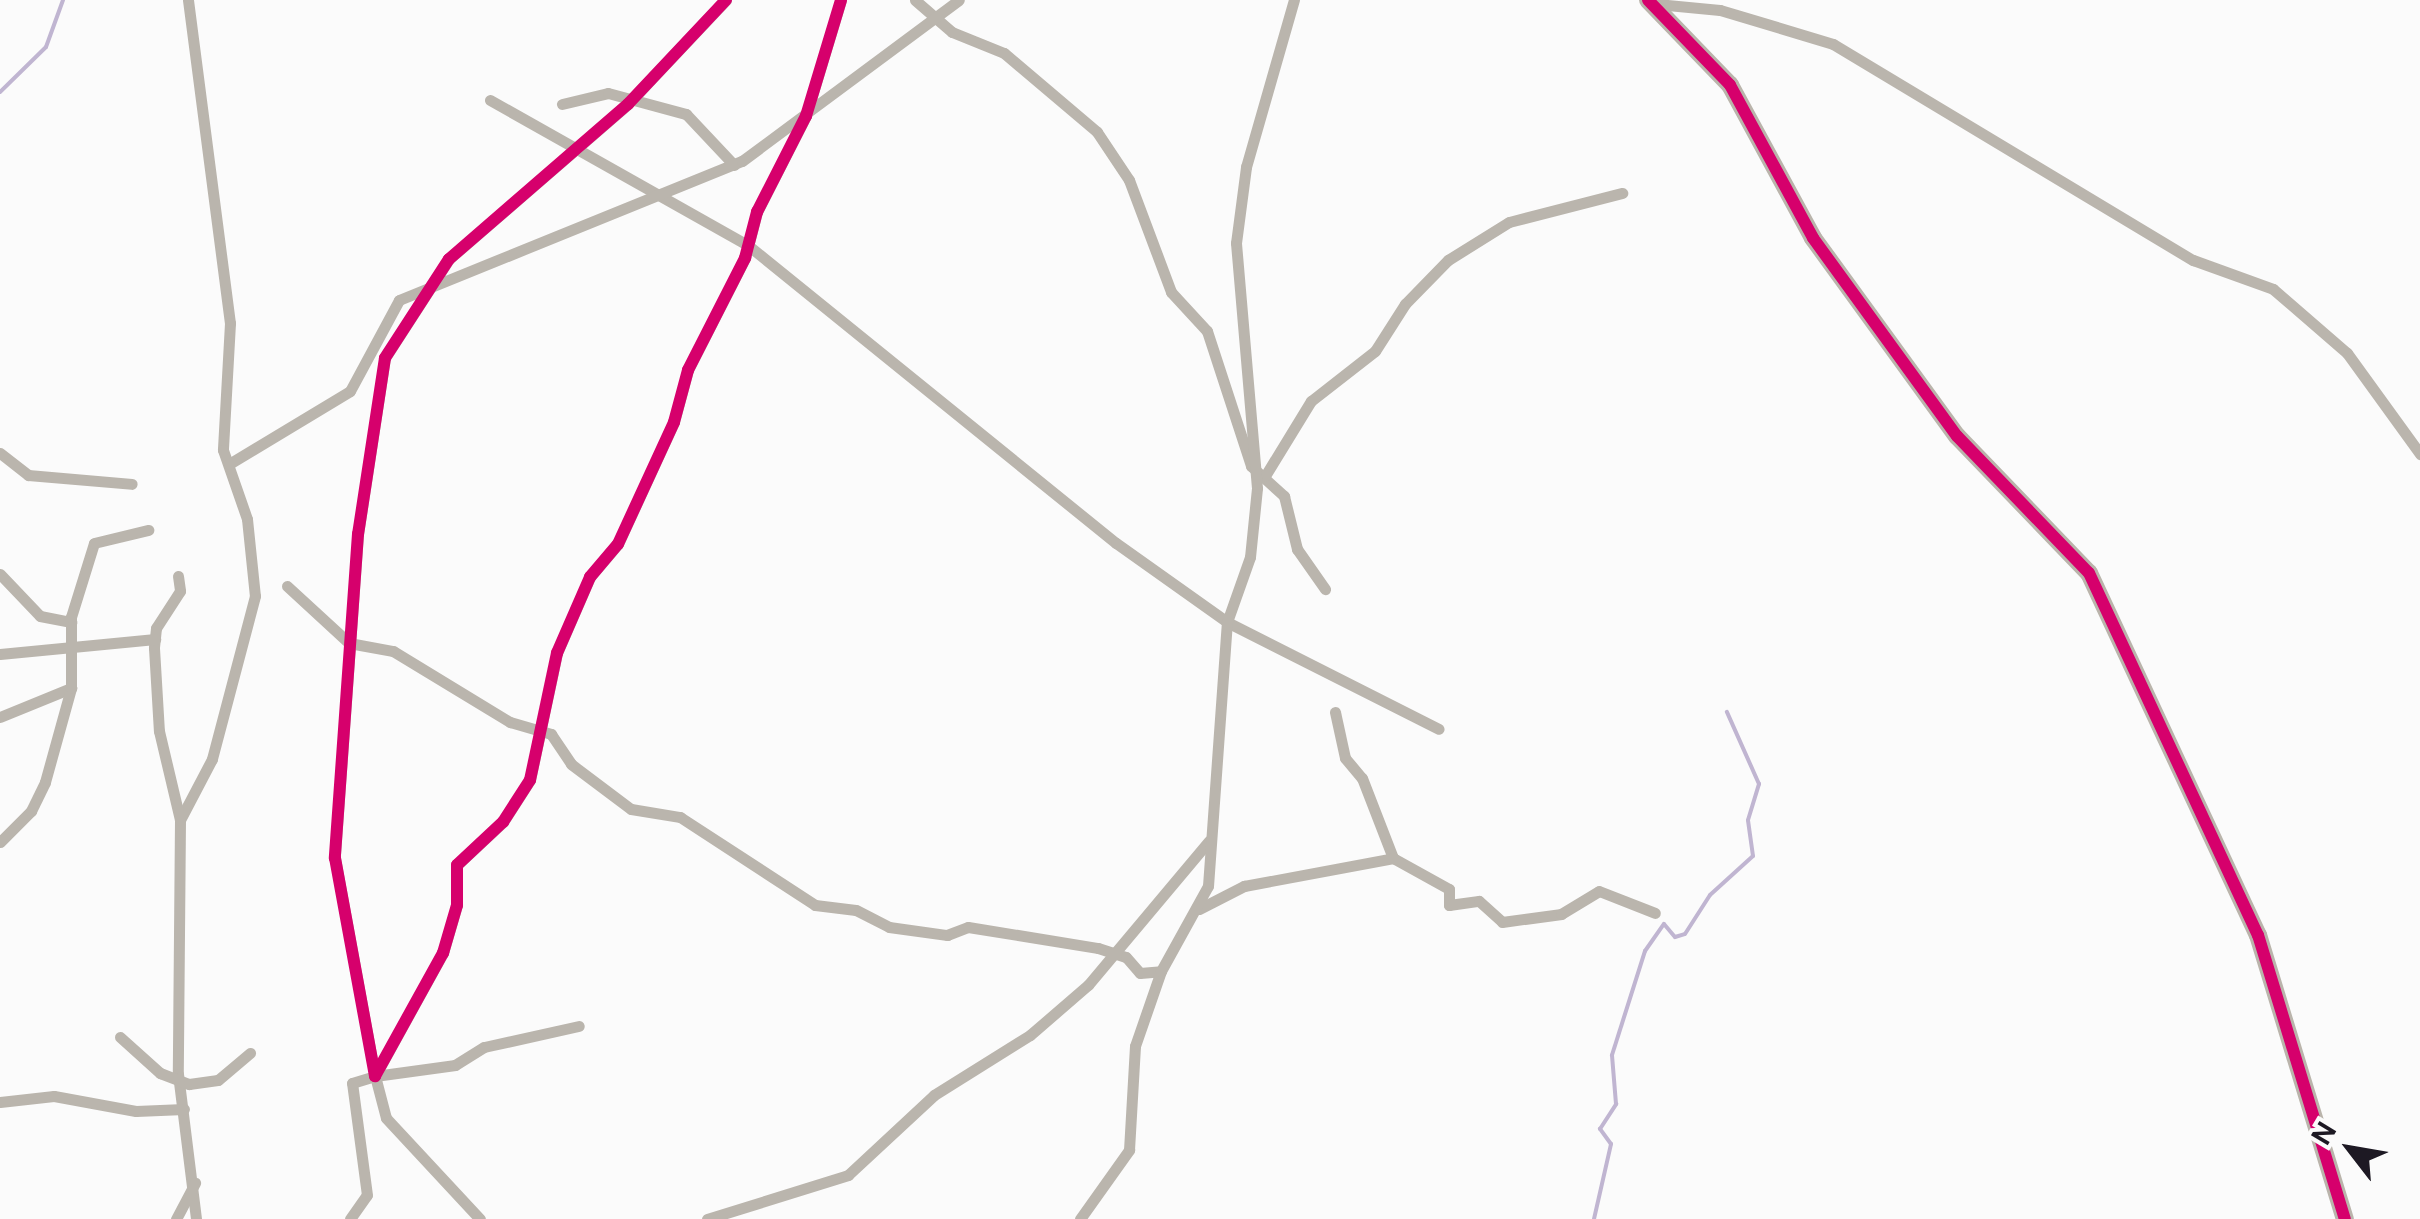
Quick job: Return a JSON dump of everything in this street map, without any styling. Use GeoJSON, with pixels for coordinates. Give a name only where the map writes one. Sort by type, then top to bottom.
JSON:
{"type":"FeatureCollection","features":[{"type":"Feature","properties":{"kind":"street"},"geometry":{"type":"LineString","coordinates":[[180,820],[212,758],[255,596],[248,519],[223,450],[230,323],[188,0]]}},
{"type":"Feature","properties":{"kind":"street"},"geometry":{"type":"LineString","coordinates":[[478,1218],[386,1118],[334,858],[349,644],[385,358],[424,291],[449,259],[628,104],[726,0]]}},
{"type":"Feature","properties":{"kind":"street"},"geometry":{"type":"LineString","coordinates":[[376,1076],[443,953],[458,904],[457,865],[504,822],[530,780],[548,678],[590,577],[618,544],[674,422],[688,370],[749,246],[806,116],[841,0]]}},
{"type":"Feature","properties":{"kind":"street"},"geometry":{"type":"LineString","coordinates":[[915,0],[934,17],[1004,54],[1097,132],[1129,180],[1171,292],[1207,331],[1260,474],[1284,496],[1297,549],[1325,589]]}},
{"type":"Feature","properties":{"kind":"street"},"geometry":{"type":"LineString","coordinates":[[230,464],[350,391],[399,300],[734,165],[960,0]]}},
{"type":"Feature","properties":{"kind":"street"},"geometry":{"type":"LineString","coordinates":[[1080,1219],[1129,1150],[1135,1046],[1161,972],[1199,909],[1212,838],[1228,622],[1250,557],[1260,474],[1236,243],[1246,167],[1294,0]]}},
{"type":"Feature","properties":{"kind":"street"},"geometry":{"type":"LineString","coordinates":[[1653,2],[1720,10],[1834,44],[2193,260],[2273,288],[2348,353],[2420,454]]}},
{"type":"Feature","properties":{"kind":"street"},"geometry":{"type":"LineString","coordinates":[[1653,2],[1730,85],[1813,238],[1958,436],[2088,573],[2258,935],[2345,1219]]}},
{"type":"Feature","properties":{"kind":"street"},"geometry":{"type":"LineString","coordinates":[[562,104],[608,93],[628,104],[686,114],[734,165]]}},
{"type":"Feature","properties":{"kind":"street"},"geometry":{"type":"LineString","coordinates":[[490,100],[573,151],[661,193],[749,246],[1116,542],[1228,622],[1439,729]]}},
{"type":"Feature","properties":{"kind":"street"},"geometry":{"type":"LineString","coordinates":[[1260,474],[1311,401],[1375,351],[1405,304],[1448,260],[1509,222],[1622,193]]}},
{"type":"Feature","properties":{"kind":"street"},"geometry":{"type":"LineString","coordinates":[[0,453],[28,475],[132,484]]}},
{"type":"Feature","properties":{"kind":"street"},"geometry":{"type":"LineString","coordinates":[[0,842],[31,811],[45,782],[70,688],[71,622],[94,543],[148,530]]}},
{"type":"Feature","properties":{"kind":"street"},"geometry":{"type":"LineString","coordinates":[[0,574],[40,616],[71,622]]}},
{"type":"Feature","properties":{"kind":"street"},"geometry":{"type":"LineString","coordinates":[[178,576],[180,591],[155,640],[159,731],[180,820],[178,1074],[195,1183],[196,1219]]}},
{"type":"Feature","properties":{"kind":"street"},"geometry":{"type":"LineString","coordinates":[[286,586],[349,644],[393,651],[536,730],[551,734],[571,764],[631,809],[680,817],[814,905],[856,910],[889,927],[947,935],[968,927],[1111,954],[1140,973],[1161,972]]}},
{"type":"Feature","properties":{"kind":"street"},"geometry":{"type":"LineString","coordinates":[[0,654],[155,640]]}},
{"type":"Feature","properties":{"kind":"street"},"geometry":{"type":"LineString","coordinates":[[0,717],[70,688]]}},
{"type":"Feature","properties":{"kind":"street"},"geometry":{"type":"LineString","coordinates":[[1335,712],[1345,758],[1362,778],[1393,858]]}},
{"type":"Feature","properties":{"kind":"street"},"geometry":{"type":"LineString","coordinates":[[708,1219],[848,1175],[934,1095],[1046,1022],[1212,838]]}},
{"type":"Feature","properties":{"kind":"street"},"geometry":{"type":"LineString","coordinates":[[1199,909],[1244,886],[1393,858],[1449,889],[1450,905],[1479,901],[1502,922],[1561,914],[1599,891],[1654,913]]}},
{"type":"Feature","properties":{"kind":"street"},"geometry":{"type":"LineString","coordinates":[[350,1219],[368,1195],[352,1083],[455,1065],[484,1047],[578,1026]]}},
{"type":"Feature","properties":{"kind":"street"},"geometry":{"type":"LineString","coordinates":[[120,1037],[160,1072],[178,1074],[189,1084],[218,1080],[250,1053]]}},
{"type":"Feature","properties":{"kind":"street"},"geometry":{"type":"LineString","coordinates":[[0,1102],[54,1096],[136,1111],[184,1109]]}},
{"type":"Feature","properties":{"kind":"street"},"geometry":{"type":"LineString","coordinates":[[176,1219],[195,1183]]}},
{"type":"Feature","properties":{"kind":"waterway"},"geometry":{"type":"LineString","coordinates":[[0,92],[46,47],[63,0]]}},
{"type":"Feature","properties":{"kind":"waterway"},"geometry":{"type":"LineString","coordinates":[[1594,1219],[1611,1144],[1600,1129],[1616,1104],[1612,1055],[1645,951],[1664,924],[1675,937],[1685,934],[1710,895],[1753,856],[1748,820],[1759,784],[1727,712]]}},
{"type":"Feature","properties":{"kind":"cycle path"},"geometry":{"type":"LineString","coordinates":[[726,0],[628,104],[449,259],[385,358],[358,534],[335,858],[375,1076],[443,953],[457,905],[457,865],[503,822],[530,780],[557,653],[590,577],[618,544],[674,422],[688,370],[745,258],[757,212],[806,116],[841,0]]}},
{"type":"Feature","properties":{"kind":"cycle path"},"geometry":{"type":"LineString","coordinates":[[1648,0],[1730,85],[1813,238],[1957,436],[2089,573],[2258,935],[2345,1219]]}}]}
